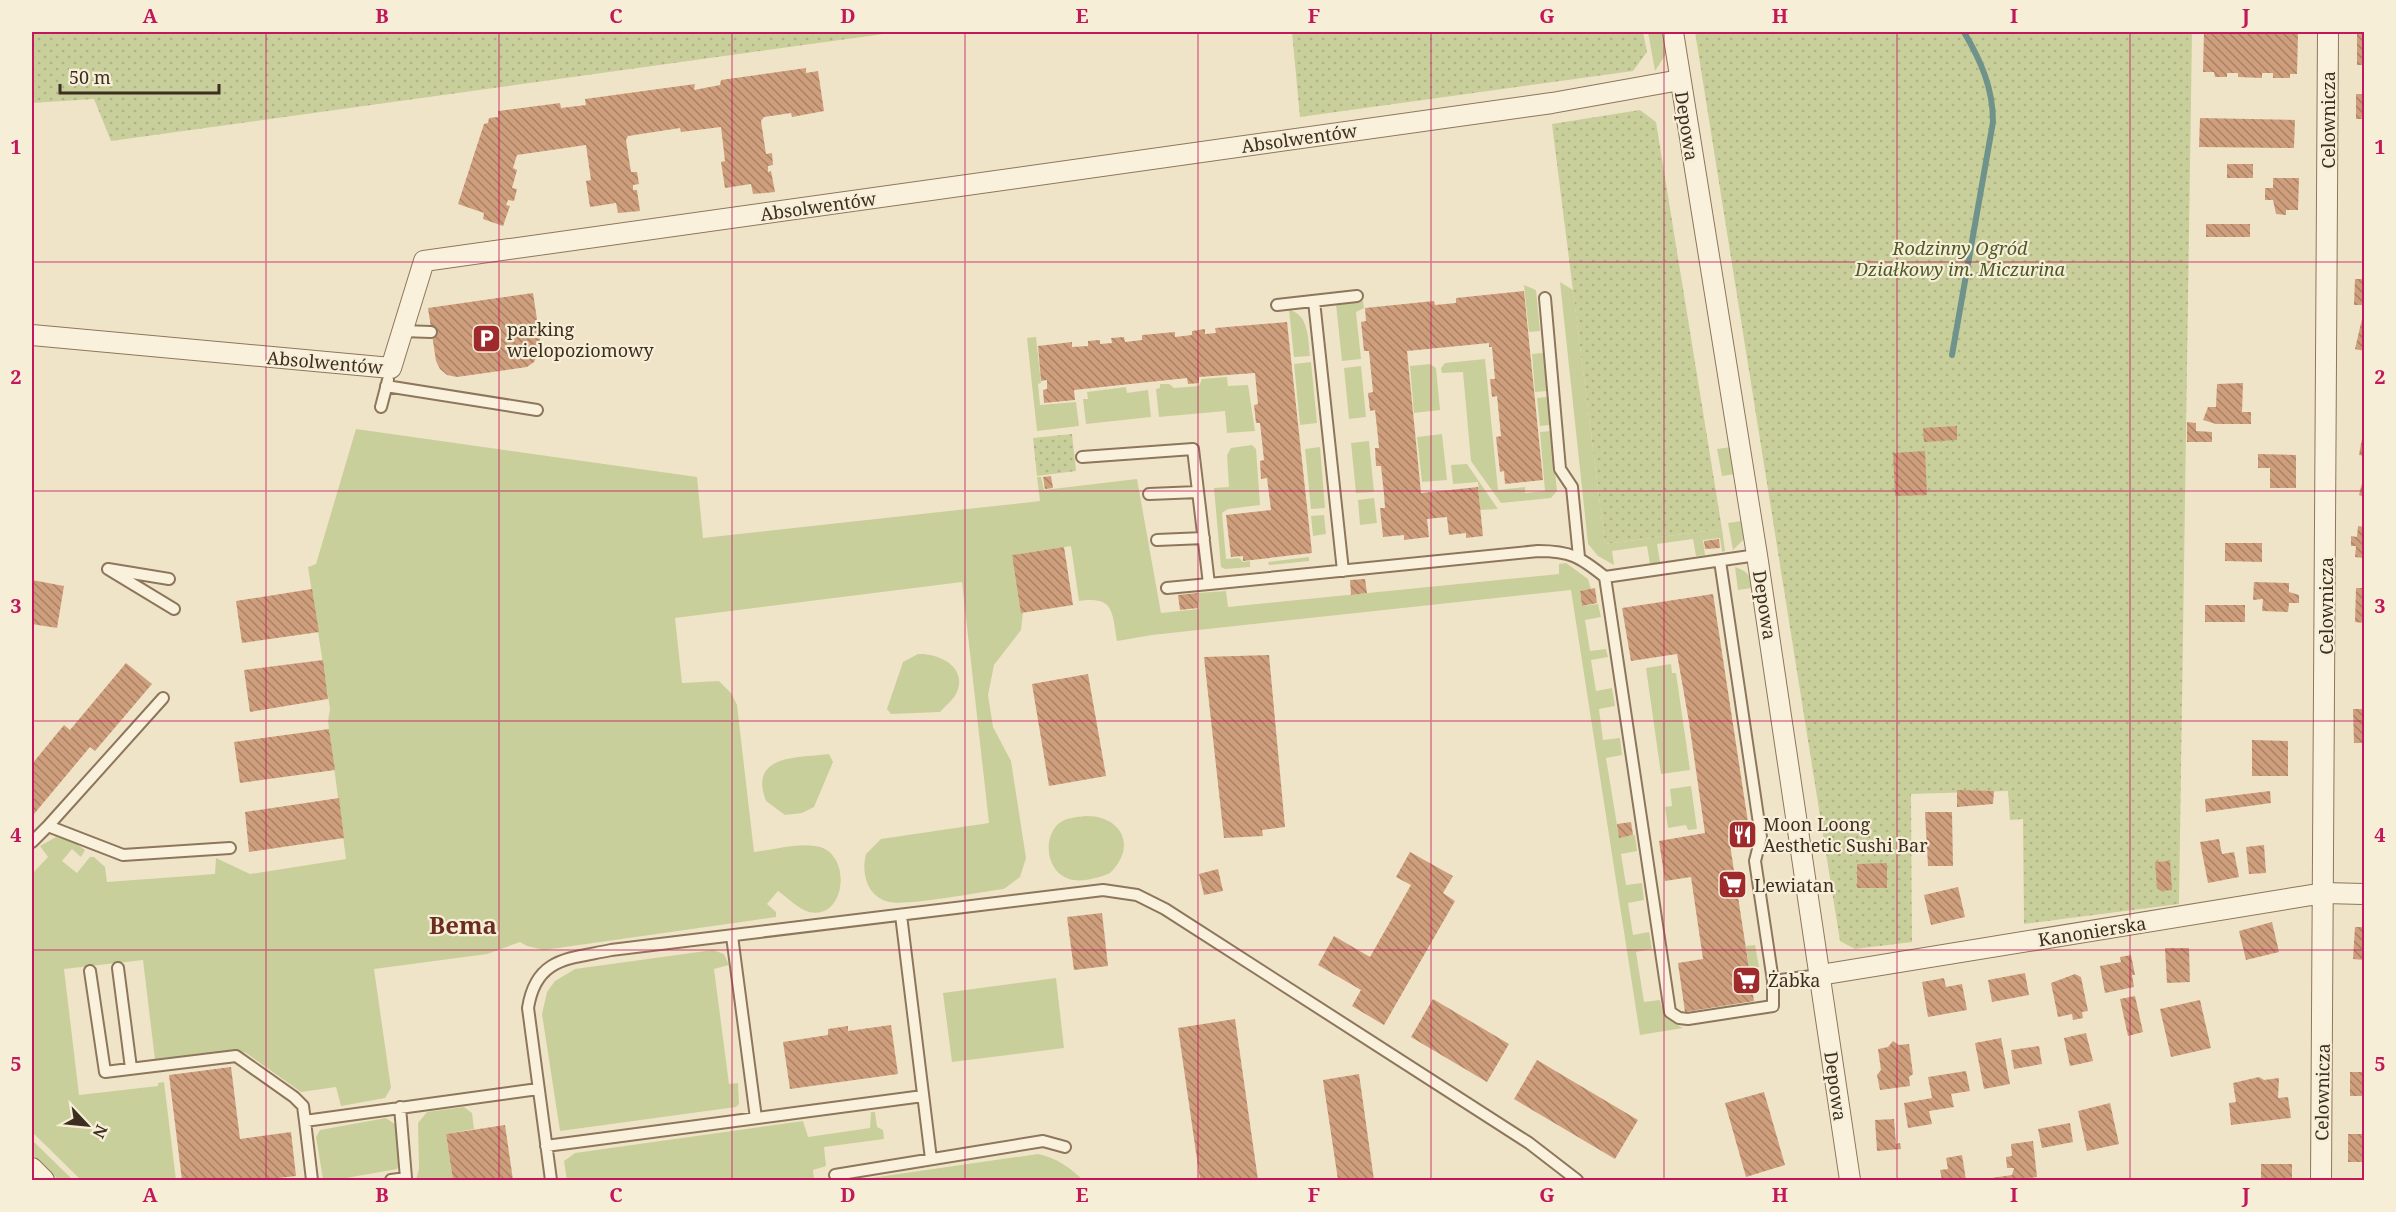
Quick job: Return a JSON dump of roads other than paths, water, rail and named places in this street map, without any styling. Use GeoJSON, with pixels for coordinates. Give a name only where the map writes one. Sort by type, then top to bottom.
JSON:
{"type":"FeatureCollection","features":[{"type":"Feature","properties":{"kind":"street","name":"Depowa"},"geometry":{"type":"LineString","coordinates":[[1673,32],[1757,555],[1850,1180]]}},
{"type":"Feature","properties":{"kind":"street","name":"Celownicza"},"geometry":{"type":"LineString","coordinates":[[2321,1180],[2328,32]]}},
{"type":"Feature","properties":{"kind":"street","name":"Absolwentów"},"geometry":{"type":"LineString","coordinates":[[32,335],[388,377],[424,261],[1552,103],[1680,80]]}},
{"type":"Feature","properties":{"kind":"street","name":"Kanonierska"},"geometry":{"type":"LineString","coordinates":[[1820,975],[2324,893],[2364,894]]}},
{"type":"Feature","properties":{"kind":"street"},"geometry":{"type":"LineString","coordinates":[[32,1168],[44,1180]]}},
{"type":"Feature","properties":{"kind":"lane"},"geometry":{"type":"LineString","coordinates":[[1277,305],[1357,296]]}},
{"type":"Feature","properties":{"kind":"lane"},"geometry":{"type":"LineString","coordinates":[[1545,298],[1560,469],[1572,487],[1579,557]]}},
{"type":"Feature","properties":{"kind":"lane"},"geometry":{"type":"LineString","coordinates":[[1314,301],[1343,571]]}},
{"type":"Feature","properties":{"kind":"lane"},"geometry":{"type":"LineString","coordinates":[[402,331],[431,332]]}},
{"type":"Feature","properties":{"kind":"lane"},"geometry":{"type":"LineString","coordinates":[[381,406],[388,377],[537,410]]}},
{"type":"Feature","properties":{"kind":"lane"},"geometry":{"type":"LineString","coordinates":[[1082,456],[1193,449],[1209,584]]}},
{"type":"Feature","properties":{"kind":"lane"},"geometry":{"type":"LineString","coordinates":[[1149,494],[1198,492]]}},
{"type":"Feature","properties":{"kind":"lane"},"geometry":{"type":"LineString","coordinates":[[1157,540],[1204,538]]}},
{"type":"Feature","properties":{"kind":"lane"},"geometry":{"type":"LineString","coordinates":[[1167,588],[1538,551],[1562,551],[1579,557],[1605,577],[1670,1012],[1678,1018],[1688,1019],[1773,1006],[1773,981],[1755,861],[1761,837],[1720,561]]}},
{"type":"Feature","properties":{"kind":"lane"},"geometry":{"type":"LineString","coordinates":[[1605,577],[1757,555]]}},
{"type":"Feature","properties":{"kind":"lane"},"geometry":{"type":"LineString","coordinates":[[169,579],[108,569],[174,609]]}},
{"type":"Feature","properties":{"kind":"lane"},"geometry":{"type":"LineString","coordinates":[[32,842],[163,698]]}},
{"type":"Feature","properties":{"kind":"lane"},"geometry":{"type":"LineString","coordinates":[[48,826],[123,855],[230,848]]}},
{"type":"Feature","properties":{"kind":"lane"},"geometry":{"type":"LineString","coordinates":[[551,1180],[528,1008],[531,992],[538,977],[558,961],[611,950],[1103,890],[1137,895],[1165,909],[1529,1143],[1577,1180]]}},
{"type":"Feature","properties":{"kind":"lane"},"geometry":{"type":"LineString","coordinates":[[901,915],[931,1159]]}},
{"type":"Feature","properties":{"kind":"lane"},"geometry":{"type":"LineString","coordinates":[[732,936],[756,1118]]}},
{"type":"Feature","properties":{"kind":"lane"},"geometry":{"type":"LineString","coordinates":[[118,968],[131,1068]]}},
{"type":"Feature","properties":{"kind":"lane"},"geometry":{"type":"LineString","coordinates":[[90,971],[105,1072],[236,1056],[294,1097],[303,1106],[312,1180]]}},
{"type":"Feature","properties":{"kind":"lane"},"geometry":{"type":"LineString","coordinates":[[1773,981],[1820,975]]}},
{"type":"Feature","properties":{"kind":"lane"},"geometry":{"type":"LineString","coordinates":[[305,1121],[538,1089]]}},
{"type":"Feature","properties":{"kind":"lane"},"geometry":{"type":"LineString","coordinates":[[546,1146],[923,1096]]}},
{"type":"Feature","properties":{"kind":"lane"},"geometry":{"type":"LineString","coordinates":[[391,1180],[406,1178],[400,1107]]}},
{"type":"Feature","properties":{"kind":"lane"},"geometry":{"type":"LineString","coordinates":[[835,1175],[1043,1141],[1065,1147]]}},
{"type":"Feature","properties":{"kind":"waterway"},"geometry":{"type":"LineString","coordinates":[[1952,355],[1993,122],[1991,98],[1985,75],[1964,32]]}},
{"type":"Feature","properties":{"kind":"place","name":"parking wielopoziomowy"},"geometry":{"type":"Point","coordinates":[486,339]}},
{"type":"Feature","properties":{"kind":"place","name":"Moon Loong Aesthetic Sushi Bar"},"geometry":{"type":"Point","coordinates":[1742,834]}},
{"type":"Feature","properties":{"kind":"place","name":"Lewiatan"},"geometry":{"type":"Point","coordinates":[1733,885]}},
{"type":"Feature","properties":{"kind":"place","name":"Żabka"},"geometry":{"type":"Point","coordinates":[1747,980]}},
{"type":"Feature","properties":{"kind":"district","name":"Bema"},"geometry":{"type":"Point","coordinates":[463,924]}},
{"type":"Feature","properties":{"kind":"park label","name":"Rodzinny Ogród Działkowy im. Miczurina"},"geometry":{"type":"Point","coordinates":[1960,258]}}]}
